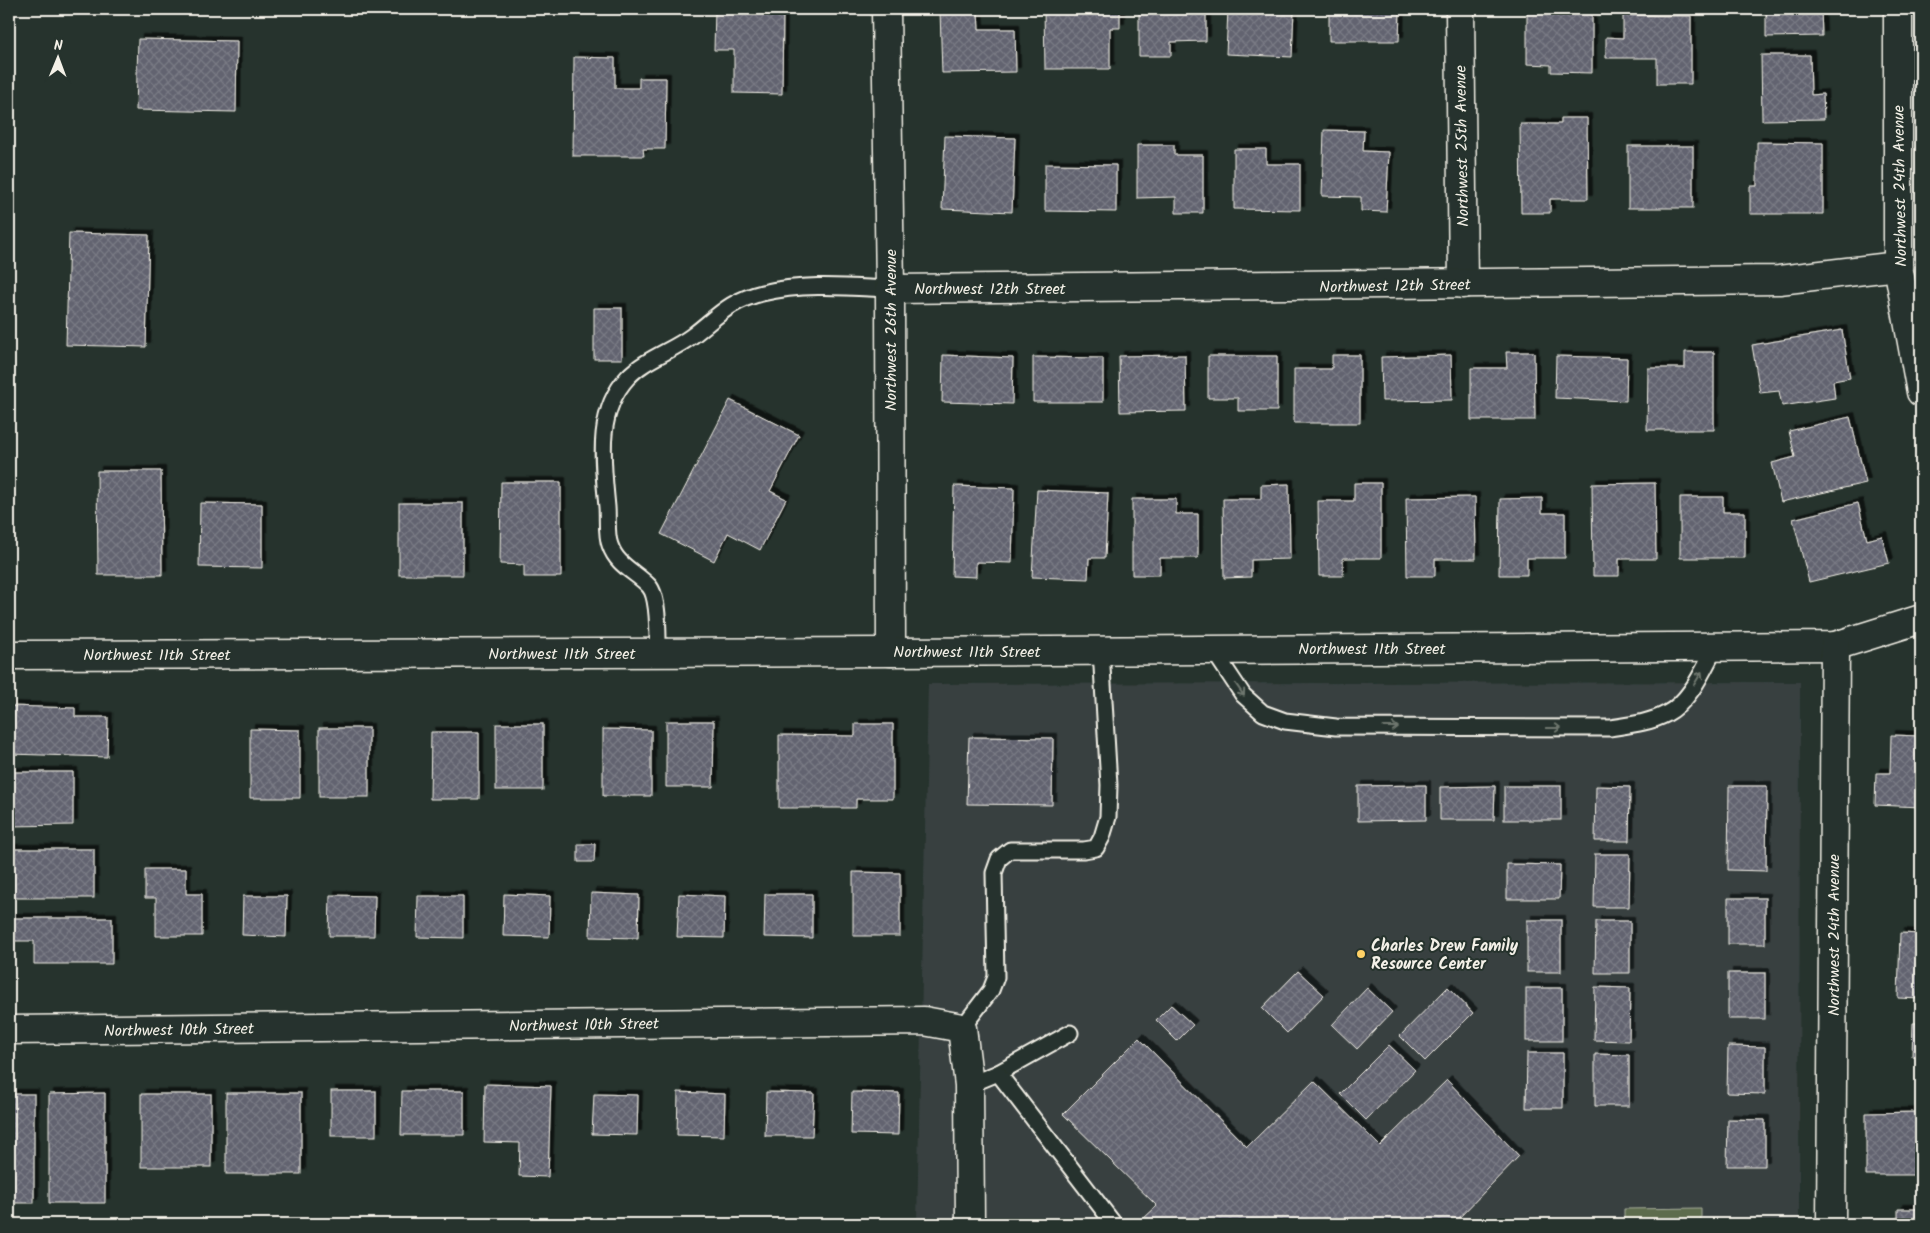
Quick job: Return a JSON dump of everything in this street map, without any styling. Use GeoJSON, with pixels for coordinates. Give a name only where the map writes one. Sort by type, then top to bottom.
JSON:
{"type":"FeatureCollection","features":[{"type":"Feature","properties":{"kind":"street","name":"Northwest 26th Avenue"},"geometry":{"type":"LineString","coordinates":[[886,9],[892,652]]}},
{"type":"Feature","properties":{"kind":"street","name":"Northwest 25th Avenue"},"geometry":{"type":"LineString","coordinates":[[1460,9],[1463,284]]}},
{"type":"Feature","properties":{"kind":"street","name":"Northwest 24th Avenue"},"geometry":{"type":"LineString","coordinates":[[1898,9],[1898,266],[1921,392]]}},
{"type":"Feature","properties":{"kind":"street","name":"Northwest 12th Street"},"geometry":{"type":"LineString","coordinates":[[890,289],[1779,280],[1898,266]]}},
{"type":"Feature","properties":{"kind":"street","name":"Northwest 11th Street"},"geometry":{"type":"LineString","coordinates":[[9,654],[892,652],[1835,646],[1921,619]]}},
{"type":"Feature","properties":{"kind":"street","name":"Northwest 24th Avenue"},"geometry":{"type":"LineString","coordinates":[[1831,1224],[1835,646]]}},
{"type":"Feature","properties":{"kind":"street","name":"Northwest 10th Street"},"geometry":{"type":"LineString","coordinates":[[9,1030],[924,1021],[962,1028]]}},
{"type":"Feature","properties":{"kind":"street"},"geometry":{"type":"LineString","coordinates":[[962,1028],[969,1085],[970,1224]]}},
{"type":"Feature","properties":{"kind":"lane"},"geometry":{"type":"LineString","coordinates":[[658,652],[658,618],[650,587],[624,567],[610,545],[603,466],[604,429],[612,400],[628,377],[651,360],[691,337],[718,313],[735,302],[789,287],[890,289]]}},
{"type":"Feature","properties":{"kind":"lane"},"geometry":{"type":"LineString","coordinates":[[1214,650],[1243,696],[1263,713],[1285,721],[1336,727],[1610,728],[1637,724],[1666,714],[1681,703],[1695,684],[1716,646]]}},
{"type":"Feature","properties":{"kind":"lane"},"geometry":{"type":"LineString","coordinates":[[962,1028],[991,990],[996,977],[994,873],[999,859],[1010,850],[1084,850],[1096,848],[1102,837],[1108,817],[1109,784],[1101,650]]}},
{"type":"Feature","properties":{"kind":"lane"},"geometry":{"type":"LineString","coordinates":[[969,1085],[998,1073],[1070,1033]]}},
{"type":"Feature","properties":{"kind":"lane"},"geometry":{"type":"LineString","coordinates":[[998,1073],[1114,1224]]}},
{"type":"Feature","properties":{"kind":"shaded area","name":"Charles Drew Family Resource Center"},"geometry":{"type":"Polygon","coordinates":[[[1800,682],[1799,1224],[917,1224],[928,684],[1800,682]]]}},
{"type":"Feature","properties":{"kind":"green space"},"geometry":{"type":"Polygon","coordinates":[[[1701,1208],[1701,1224],[1624,1224],[1624,1209],[1701,1208]]]}},
{"type":"Feature","properties":{"kind":"building"},"geometry":{"type":"Polygon","coordinates":[[[715,9],[783,10],[782,94],[734,93],[734,50],[714,50],[715,9]]]}},
{"type":"Feature","properties":{"kind":"building"},"geometry":{"type":"Polygon","coordinates":[[[1044,9],[1120,9],[1120,28],[1110,28],[1110,69],[1045,69],[1044,9]]]}},
{"type":"Feature","properties":{"kind":"building"},"geometry":{"type":"Polygon","coordinates":[[[1139,9],[1206,9],[1206,41],[1171,42],[1171,56],[1139,56],[1139,9]]]}},
{"type":"Feature","properties":{"kind":"building"},"geometry":{"type":"Polygon","coordinates":[[[1228,9],[1294,9],[1292,57],[1226,54],[1228,9]]]}},
{"type":"Feature","properties":{"kind":"building"},"geometry":{"type":"Polygon","coordinates":[[[1329,9],[1400,9],[1399,41],[1329,41],[1329,9]]]}},
{"type":"Feature","properties":{"kind":"building"},"geometry":{"type":"Polygon","coordinates":[[[1527,9],[1554,9],[1554,13],[1592,13],[1592,73],[1551,72],[1551,65],[1527,64],[1527,9]]]}},
{"type":"Feature","properties":{"kind":"building"},"geometry":{"type":"Polygon","coordinates":[[[1766,9],[1821,9],[1822,36],[1766,37],[1766,9]]]}},
{"type":"Feature","properties":{"kind":"building"},"geometry":{"type":"Polygon","coordinates":[[[940,11],[978,11],[979,29],[1015,29],[1016,72],[942,73],[940,11]]]}},
{"type":"Feature","properties":{"kind":"building"},"geometry":{"type":"Polygon","coordinates":[[[1623,15],[1691,16],[1691,84],[1657,84],[1657,58],[1606,58],[1606,37],[1623,38],[1623,15]]]}},
{"type":"Feature","properties":{"kind":"building"},"geometry":{"type":"Polygon","coordinates":[[[138,39],[237,41],[236,112],[136,110],[138,39]]]}},
{"type":"Feature","properties":{"kind":"building"},"geometry":{"type":"Polygon","coordinates":[[[1761,55],[1810,55],[1811,95],[1823,94],[1824,119],[1762,120],[1761,55]]]}},
{"type":"Feature","properties":{"kind":"building"},"geometry":{"type":"Polygon","coordinates":[[[574,57],[615,58],[615,88],[639,88],[639,78],[666,78],[665,149],[643,149],[644,156],[573,156],[574,57]]]}},
{"type":"Feature","properties":{"kind":"building"},"geometry":{"type":"Polygon","coordinates":[[[1561,118],[1587,118],[1588,199],[1550,199],[1550,213],[1521,213],[1520,124],[1561,124],[1561,118]]]}},
{"type":"Feature","properties":{"kind":"building"},"geometry":{"type":"Polygon","coordinates":[[[1324,130],[1364,131],[1363,151],[1389,152],[1386,212],[1361,211],[1361,197],[1322,196],[1324,130]]]}},
{"type":"Feature","properties":{"kind":"building"},"geometry":{"type":"Polygon","coordinates":[[[945,136],[1015,138],[1012,212],[942,209],[945,136]]]}},
{"type":"Feature","properties":{"kind":"building"},"geometry":{"type":"Polygon","coordinates":[[[1757,142],[1823,143],[1823,214],[1750,214],[1750,186],[1757,186],[1757,142]]]}},
{"type":"Feature","properties":{"kind":"building"},"geometry":{"type":"Polygon","coordinates":[[[1137,145],[1174,145],[1174,155],[1203,155],[1203,213],[1176,213],[1176,197],[1137,198],[1137,145]]]}},
{"type":"Feature","properties":{"kind":"building"},"geometry":{"type":"Polygon","coordinates":[[[1628,146],[1693,146],[1693,208],[1628,208],[1628,146]]]}},
{"type":"Feature","properties":{"kind":"building"},"geometry":{"type":"Polygon","coordinates":[[[1234,149],[1266,149],[1266,164],[1300,164],[1300,210],[1234,209],[1234,149]]]}},
{"type":"Feature","properties":{"kind":"building"},"geometry":{"type":"Polygon","coordinates":[[[1045,164],[1116,165],[1116,212],[1045,211],[1045,164]]]}},
{"type":"Feature","properties":{"kind":"building"},"geometry":{"type":"Polygon","coordinates":[[[69,233],[149,235],[146,347],[66,345],[69,233]]]}},
{"type":"Feature","properties":{"kind":"building"},"geometry":{"type":"Polygon","coordinates":[[[594,308],[622,308],[622,359],[594,359],[594,308]]]}},
{"type":"Feature","properties":{"kind":"building"},"geometry":{"type":"Polygon","coordinates":[[[1842,330],[1850,378],[1833,381],[1835,398],[1782,406],[1779,391],[1760,393],[1752,345],[1842,330]]]}},
{"type":"Feature","properties":{"kind":"building"},"geometry":{"type":"Polygon","coordinates":[[[1506,352],[1534,352],[1535,420],[1471,420],[1471,368],[1507,368],[1506,352]]]}},
{"type":"Feature","properties":{"kind":"building"},"geometry":{"type":"Polygon","coordinates":[[[1685,352],[1714,352],[1714,430],[1647,430],[1648,368],[1685,368],[1685,352]]]}},
{"type":"Feature","properties":{"kind":"building"},"geometry":{"type":"Polygon","coordinates":[[[943,355],[1013,358],[1012,404],[942,402],[943,355]]]}},
{"type":"Feature","properties":{"kind":"building"},"geometry":{"type":"Polygon","coordinates":[[[1185,355],[1186,411],[1120,412],[1119,356],[1185,355]]]}},
{"type":"Feature","properties":{"kind":"building"},"geometry":{"type":"Polygon","coordinates":[[[1332,355],[1360,355],[1360,423],[1294,423],[1294,369],[1332,369],[1332,355]]]}},
{"type":"Feature","properties":{"kind":"building"},"geometry":{"type":"Polygon","coordinates":[[[1451,355],[1452,400],[1382,401],[1381,357],[1451,355]]]}},
{"type":"Feature","properties":{"kind":"building"},"geometry":{"type":"Polygon","coordinates":[[[1208,356],[1277,356],[1277,411],[1238,411],[1238,398],[1208,398],[1208,356]]]}},
{"type":"Feature","properties":{"kind":"building"},"geometry":{"type":"Polygon","coordinates":[[[1556,356],[1627,358],[1626,401],[1555,398],[1556,356]]]}},
{"type":"Feature","properties":{"kind":"building"},"geometry":{"type":"Polygon","coordinates":[[[1033,357],[1103,358],[1103,402],[1033,402],[1033,357]]]}},
{"type":"Feature","properties":{"kind":"building"},"geometry":{"type":"Polygon","coordinates":[[[730,400],[799,435],[770,491],[786,499],[760,550],[728,533],[714,561],[661,534],[730,400]]]}},
{"type":"Feature","properties":{"kind":"building"},"geometry":{"type":"Polygon","coordinates":[[[1850,417],[1866,483],[1781,502],[1772,463],[1795,457],[1789,431],[1850,417]]]}},
{"type":"Feature","properties":{"kind":"building"},"geometry":{"type":"Polygon","coordinates":[[[97,471],[161,471],[162,575],[98,575],[97,471]]]}},
{"type":"Feature","properties":{"kind":"building"},"geometry":{"type":"Polygon","coordinates":[[[501,482],[561,482],[561,577],[524,577],[524,565],[500,564],[501,482]]]}},
{"type":"Feature","properties":{"kind":"building"},"geometry":{"type":"Polygon","coordinates":[[[1354,483],[1381,483],[1381,558],[1343,558],[1343,576],[1319,576],[1318,501],[1354,501],[1354,483]]]}},
{"type":"Feature","properties":{"kind":"building"},"geometry":{"type":"Polygon","coordinates":[[[1655,483],[1656,559],[1619,559],[1619,576],[1593,576],[1592,484],[1655,483]]]}},
{"type":"Feature","properties":{"kind":"building"},"geometry":{"type":"Polygon","coordinates":[[[1289,484],[1290,559],[1251,560],[1251,577],[1224,578],[1223,499],[1261,499],[1261,485],[1289,484]]]}},
{"type":"Feature","properties":{"kind":"building"},"geometry":{"type":"Polygon","coordinates":[[[954,486],[1014,488],[1012,563],[976,562],[976,577],[952,576],[954,486]]]}},
{"type":"Feature","properties":{"kind":"building"},"geometry":{"type":"Polygon","coordinates":[[[1037,490],[1108,493],[1105,558],[1089,558],[1088,579],[1032,577],[1037,490]]]}},
{"type":"Feature","properties":{"kind":"building"},"geometry":{"type":"Polygon","coordinates":[[[1475,497],[1476,559],[1435,559],[1435,576],[1407,576],[1406,498],[1475,497]]]}},
{"type":"Feature","properties":{"kind":"building"},"geometry":{"type":"Polygon","coordinates":[[[1680,497],[1723,497],[1723,512],[1745,512],[1745,558],[1680,558],[1680,497]]]}},
{"type":"Feature","properties":{"kind":"building"},"geometry":{"type":"Polygon","coordinates":[[[1542,498],[1542,513],[1565,513],[1565,558],[1527,558],[1527,575],[1499,575],[1500,499],[1542,498]]]}},
{"type":"Feature","properties":{"kind":"building"},"geometry":{"type":"Polygon","coordinates":[[[1132,499],[1176,499],[1176,514],[1198,514],[1198,558],[1160,558],[1160,575],[1132,575],[1132,499]]]}},
{"type":"Feature","properties":{"kind":"building"},"geometry":{"type":"Polygon","coordinates":[[[200,503],[262,504],[262,568],[199,567],[200,503]]]}},
{"type":"Feature","properties":{"kind":"building"},"geometry":{"type":"Polygon","coordinates":[[[399,503],[463,503],[463,575],[399,575],[399,503]]]}},
{"type":"Feature","properties":{"kind":"building"},"geometry":{"type":"Polygon","coordinates":[[[1858,503],[1867,540],[1882,536],[1889,563],[1809,582],[1793,519],[1858,503]]]}},
{"type":"Feature","properties":{"kind":"building"},"geometry":{"type":"Polygon","coordinates":[[[9,706],[75,708],[75,717],[108,717],[107,757],[9,754],[9,706]]]}},
{"type":"Feature","properties":{"kind":"building"},"geometry":{"type":"Polygon","coordinates":[[[666,721],[714,721],[713,787],[666,787],[666,721]]]}},
{"type":"Feature","properties":{"kind":"building"},"geometry":{"type":"Polygon","coordinates":[[[496,724],[543,724],[543,790],[496,790],[496,724]]]}},
{"type":"Feature","properties":{"kind":"building"},"geometry":{"type":"Polygon","coordinates":[[[855,724],[893,724],[893,799],[856,799],[856,808],[779,808],[779,735],[855,736],[855,724]]]}},
{"type":"Feature","properties":{"kind":"building"},"geometry":{"type":"Polygon","coordinates":[[[319,728],[369,728],[369,797],[319,797],[319,728]]]}},
{"type":"Feature","properties":{"kind":"building"},"geometry":{"type":"Polygon","coordinates":[[[250,729],[300,730],[300,798],[250,798],[250,729]]]}},
{"type":"Feature","properties":{"kind":"building"},"geometry":{"type":"Polygon","coordinates":[[[603,729],[651,730],[651,796],[603,796],[603,729]]]}},
{"type":"Feature","properties":{"kind":"building"},"geometry":{"type":"Polygon","coordinates":[[[431,732],[479,732],[479,799],[430,799],[431,732]]]}},
{"type":"Feature","properties":{"kind":"building"},"geometry":{"type":"Polygon","coordinates":[[[1891,735],[1921,736],[1921,807],[1875,805],[1876,773],[1890,773],[1891,735]]]}},
{"type":"Feature","properties":{"kind":"building"},"geometry":{"type":"Polygon","coordinates":[[[969,737],[1053,738],[1052,805],[967,804],[969,737]]]}},
{"type":"Feature","properties":{"kind":"building"},"geometry":{"type":"Polygon","coordinates":[[[9,772],[73,772],[73,825],[9,826],[9,772]]]}},
{"type":"Feature","properties":{"kind":"building"},"geometry":{"type":"Polygon","coordinates":[[[1426,785],[1426,820],[1358,821],[1358,786],[1426,785]]]}},
{"type":"Feature","properties":{"kind":"building"},"geometry":{"type":"Polygon","coordinates":[[[1495,786],[1494,820],[1440,820],[1440,787],[1495,786]]]}},
{"type":"Feature","properties":{"kind":"building"},"geometry":{"type":"Polygon","coordinates":[[[1504,786],[1561,786],[1561,820],[1504,820],[1504,786]]]}},
{"type":"Feature","properties":{"kind":"building"},"geometry":{"type":"Polygon","coordinates":[[[1596,786],[1630,787],[1629,841],[1595,841],[1596,786]]]}},
{"type":"Feature","properties":{"kind":"building"},"geometry":{"type":"Polygon","coordinates":[[[1729,786],[1767,786],[1766,871],[1728,870],[1729,786]]]}},
{"type":"Feature","properties":{"kind":"building"},"geometry":{"type":"Polygon","coordinates":[[[578,844],[595,844],[594,862],[578,862],[578,844]]]}},
{"type":"Feature","properties":{"kind":"building"},"geometry":{"type":"Polygon","coordinates":[[[9,849],[94,849],[94,898],[9,898],[9,849]]]}},
{"type":"Feature","properties":{"kind":"building"},"geometry":{"type":"Polygon","coordinates":[[[1595,854],[1630,854],[1629,907],[1594,907],[1595,854]]]}},
{"type":"Feature","properties":{"kind":"building"},"geometry":{"type":"Polygon","coordinates":[[[1507,864],[1560,865],[1559,899],[1507,899],[1507,864]]]}},
{"type":"Feature","properties":{"kind":"building"},"geometry":{"type":"Polygon","coordinates":[[[145,869],[186,869],[186,894],[202,894],[202,936],[156,936],[156,898],[145,898],[145,869]]]}},
{"type":"Feature","properties":{"kind":"building"},"geometry":{"type":"Polygon","coordinates":[[[853,872],[900,873],[900,936],[853,936],[853,872]]]}},
{"type":"Feature","properties":{"kind":"building"},"geometry":{"type":"Polygon","coordinates":[[[591,893],[639,895],[638,938],[590,937],[591,893]]]}},
{"type":"Feature","properties":{"kind":"building"},"geometry":{"type":"Polygon","coordinates":[[[504,894],[550,896],[549,937],[503,936],[504,894]]]}},
{"type":"Feature","properties":{"kind":"building"},"geometry":{"type":"Polygon","coordinates":[[[679,894],[725,896],[724,938],[677,937],[679,894]]]}},
{"type":"Feature","properties":{"kind":"building"},"geometry":{"type":"Polygon","coordinates":[[[765,894],[812,894],[812,938],[764,937],[765,894]]]}},
{"type":"Feature","properties":{"kind":"building"},"geometry":{"type":"Polygon","coordinates":[[[330,895],[375,896],[374,936],[329,936],[330,895]]]}},
{"type":"Feature","properties":{"kind":"building"},"geometry":{"type":"Polygon","coordinates":[[[243,896],[287,896],[286,937],[242,935],[243,896]]]}},
{"type":"Feature","properties":{"kind":"building"},"geometry":{"type":"Polygon","coordinates":[[[418,896],[463,896],[463,938],[417,937],[418,896]]]}},
{"type":"Feature","properties":{"kind":"building"},"geometry":{"type":"Polygon","coordinates":[[[1728,898],[1765,898],[1765,944],[1728,944],[1728,898]]]}},
{"type":"Feature","properties":{"kind":"building"},"geometry":{"type":"Polygon","coordinates":[[[9,918],[112,918],[112,964],[34,964],[34,941],[9,941],[9,918]]]}},
{"type":"Feature","properties":{"kind":"building"},"geometry":{"type":"Polygon","coordinates":[[[1527,920],[1561,920],[1561,972],[1527,972],[1527,920]]]}},
{"type":"Feature","properties":{"kind":"building"},"geometry":{"type":"Polygon","coordinates":[[[1596,921],[1630,921],[1630,973],[1595,973],[1596,921]]]}},
{"type":"Feature","properties":{"kind":"building"},"geometry":{"type":"Polygon","coordinates":[[[1900,933],[1921,934],[1921,999],[1898,998],[1900,933]]]}},
{"type":"Feature","properties":{"kind":"building"},"geometry":{"type":"Polygon","coordinates":[[[1298,971],[1324,995],[1287,1033],[1262,1008],[1298,971]]]}},
{"type":"Feature","properties":{"kind":"building"},"geometry":{"type":"Polygon","coordinates":[[[1728,973],[1765,973],[1765,1019],[1728,1019],[1728,973]]]}},
{"type":"Feature","properties":{"kind":"building"},"geometry":{"type":"Polygon","coordinates":[[[1448,987],[1473,1013],[1425,1061],[1400,1036],[1448,987]]]}},
{"type":"Feature","properties":{"kind":"building"},"geometry":{"type":"Polygon","coordinates":[[[1595,987],[1630,988],[1629,1041],[1594,1040],[1595,987]]]}},
{"type":"Feature","properties":{"kind":"building"},"geometry":{"type":"Polygon","coordinates":[[[1367,988],[1392,1012],[1357,1049],[1332,1025],[1367,988]]]}},
{"type":"Feature","properties":{"kind":"building"},"geometry":{"type":"Polygon","coordinates":[[[1526,988],[1562,988],[1562,1041],[1526,1041],[1526,988]]]}},
{"type":"Feature","properties":{"kind":"building"},"geometry":{"type":"Polygon","coordinates":[[[1171,1005],[1193,1025],[1177,1041],[1156,1020],[1171,1005]]]}},
{"type":"Feature","properties":{"kind":"building"},"geometry":{"type":"Polygon","coordinates":[[[1913,1023],[1921,1023],[1921,1057],[1912,1056],[1913,1023]]]}},
{"type":"Feature","properties":{"kind":"building"},"geometry":{"type":"Polygon","coordinates":[[[1139,1038],[1247,1147],[1314,1081],[1380,1146],[1447,1080],[1519,1156],[1455,1222],[1458,1224],[1148,1224],[1143,1219],[1157,1206],[1063,1114],[1139,1038]]]}},
{"type":"Feature","properties":{"kind":"building"},"geometry":{"type":"Polygon","coordinates":[[[1389,1045],[1415,1070],[1366,1120],[1340,1094],[1389,1045]]]}},
{"type":"Feature","properties":{"kind":"building"},"geometry":{"type":"Polygon","coordinates":[[[1728,1046],[1765,1047],[1765,1094],[1727,1093],[1728,1046]]]}},
{"type":"Feature","properties":{"kind":"building"},"geometry":{"type":"Polygon","coordinates":[[[1527,1053],[1563,1053],[1563,1108],[1526,1108],[1527,1053]]]}},
{"type":"Feature","properties":{"kind":"building"},"geometry":{"type":"Polygon","coordinates":[[[1595,1054],[1629,1055],[1629,1106],[1595,1106],[1595,1054]]]}},
{"type":"Feature","properties":{"kind":"building"},"geometry":{"type":"Polygon","coordinates":[[[485,1084],[551,1086],[548,1177],[519,1176],[520,1143],[484,1142],[485,1084]]]}},
{"type":"Feature","properties":{"kind":"building"},"geometry":{"type":"Polygon","coordinates":[[[331,1091],[376,1091],[376,1136],[331,1136],[331,1091]]]}},
{"type":"Feature","properties":{"kind":"building"},"geometry":{"type":"Polygon","coordinates":[[[402,1091],[464,1091],[464,1135],[401,1135],[402,1091]]]}},
{"type":"Feature","properties":{"kind":"building"},"geometry":{"type":"Polygon","coordinates":[[[678,1092],[725,1094],[724,1136],[677,1135],[678,1092]]]}},
{"type":"Feature","properties":{"kind":"building"},"geometry":{"type":"Polygon","coordinates":[[[766,1092],[814,1093],[812,1136],[765,1136],[766,1092]]]}},
{"type":"Feature","properties":{"kind":"building"},"geometry":{"type":"Polygon","coordinates":[[[852,1092],[899,1093],[898,1135],[851,1134],[852,1092]]]}},
{"type":"Feature","properties":{"kind":"building"},"geometry":{"type":"Polygon","coordinates":[[[105,1093],[105,1203],[49,1203],[49,1094],[105,1093]]]}},
{"type":"Feature","properties":{"kind":"building"},"geometry":{"type":"Polygon","coordinates":[[[226,1093],[301,1093],[301,1174],[226,1174],[226,1093]]]}},
{"type":"Feature","properties":{"kind":"building"},"geometry":{"type":"Polygon","coordinates":[[[9,1094],[34,1094],[34,1203],[9,1203],[9,1094]]]}},
{"type":"Feature","properties":{"kind":"building"},"geometry":{"type":"Polygon","coordinates":[[[141,1094],[211,1094],[211,1167],[141,1167],[141,1094]]]}},
{"type":"Feature","properties":{"kind":"building"},"geometry":{"type":"Polygon","coordinates":[[[594,1094],[638,1095],[637,1135],[592,1134],[594,1094]]]}},
{"type":"Feature","properties":{"kind":"building"},"geometry":{"type":"Polygon","coordinates":[[[1921,1112],[1921,1175],[1866,1175],[1866,1113],[1921,1112]]]}},
{"type":"Feature","properties":{"kind":"building"},"geometry":{"type":"Polygon","coordinates":[[[1728,1119],[1765,1120],[1765,1166],[1727,1166],[1728,1119]]]}},
{"type":"Feature","properties":{"kind":"building"},"geometry":{"type":"Polygon","coordinates":[[[1919,1195],[1921,1195],[1921,1224],[1898,1224],[1898,1209],[1920,1209],[1919,1195]]]}},
{"type":"Feature","properties":{"kind":"place","name":"Charles Drew Family Resource Center"},"geometry":{"type":"Point","coordinates":[1361,954]}}]}
